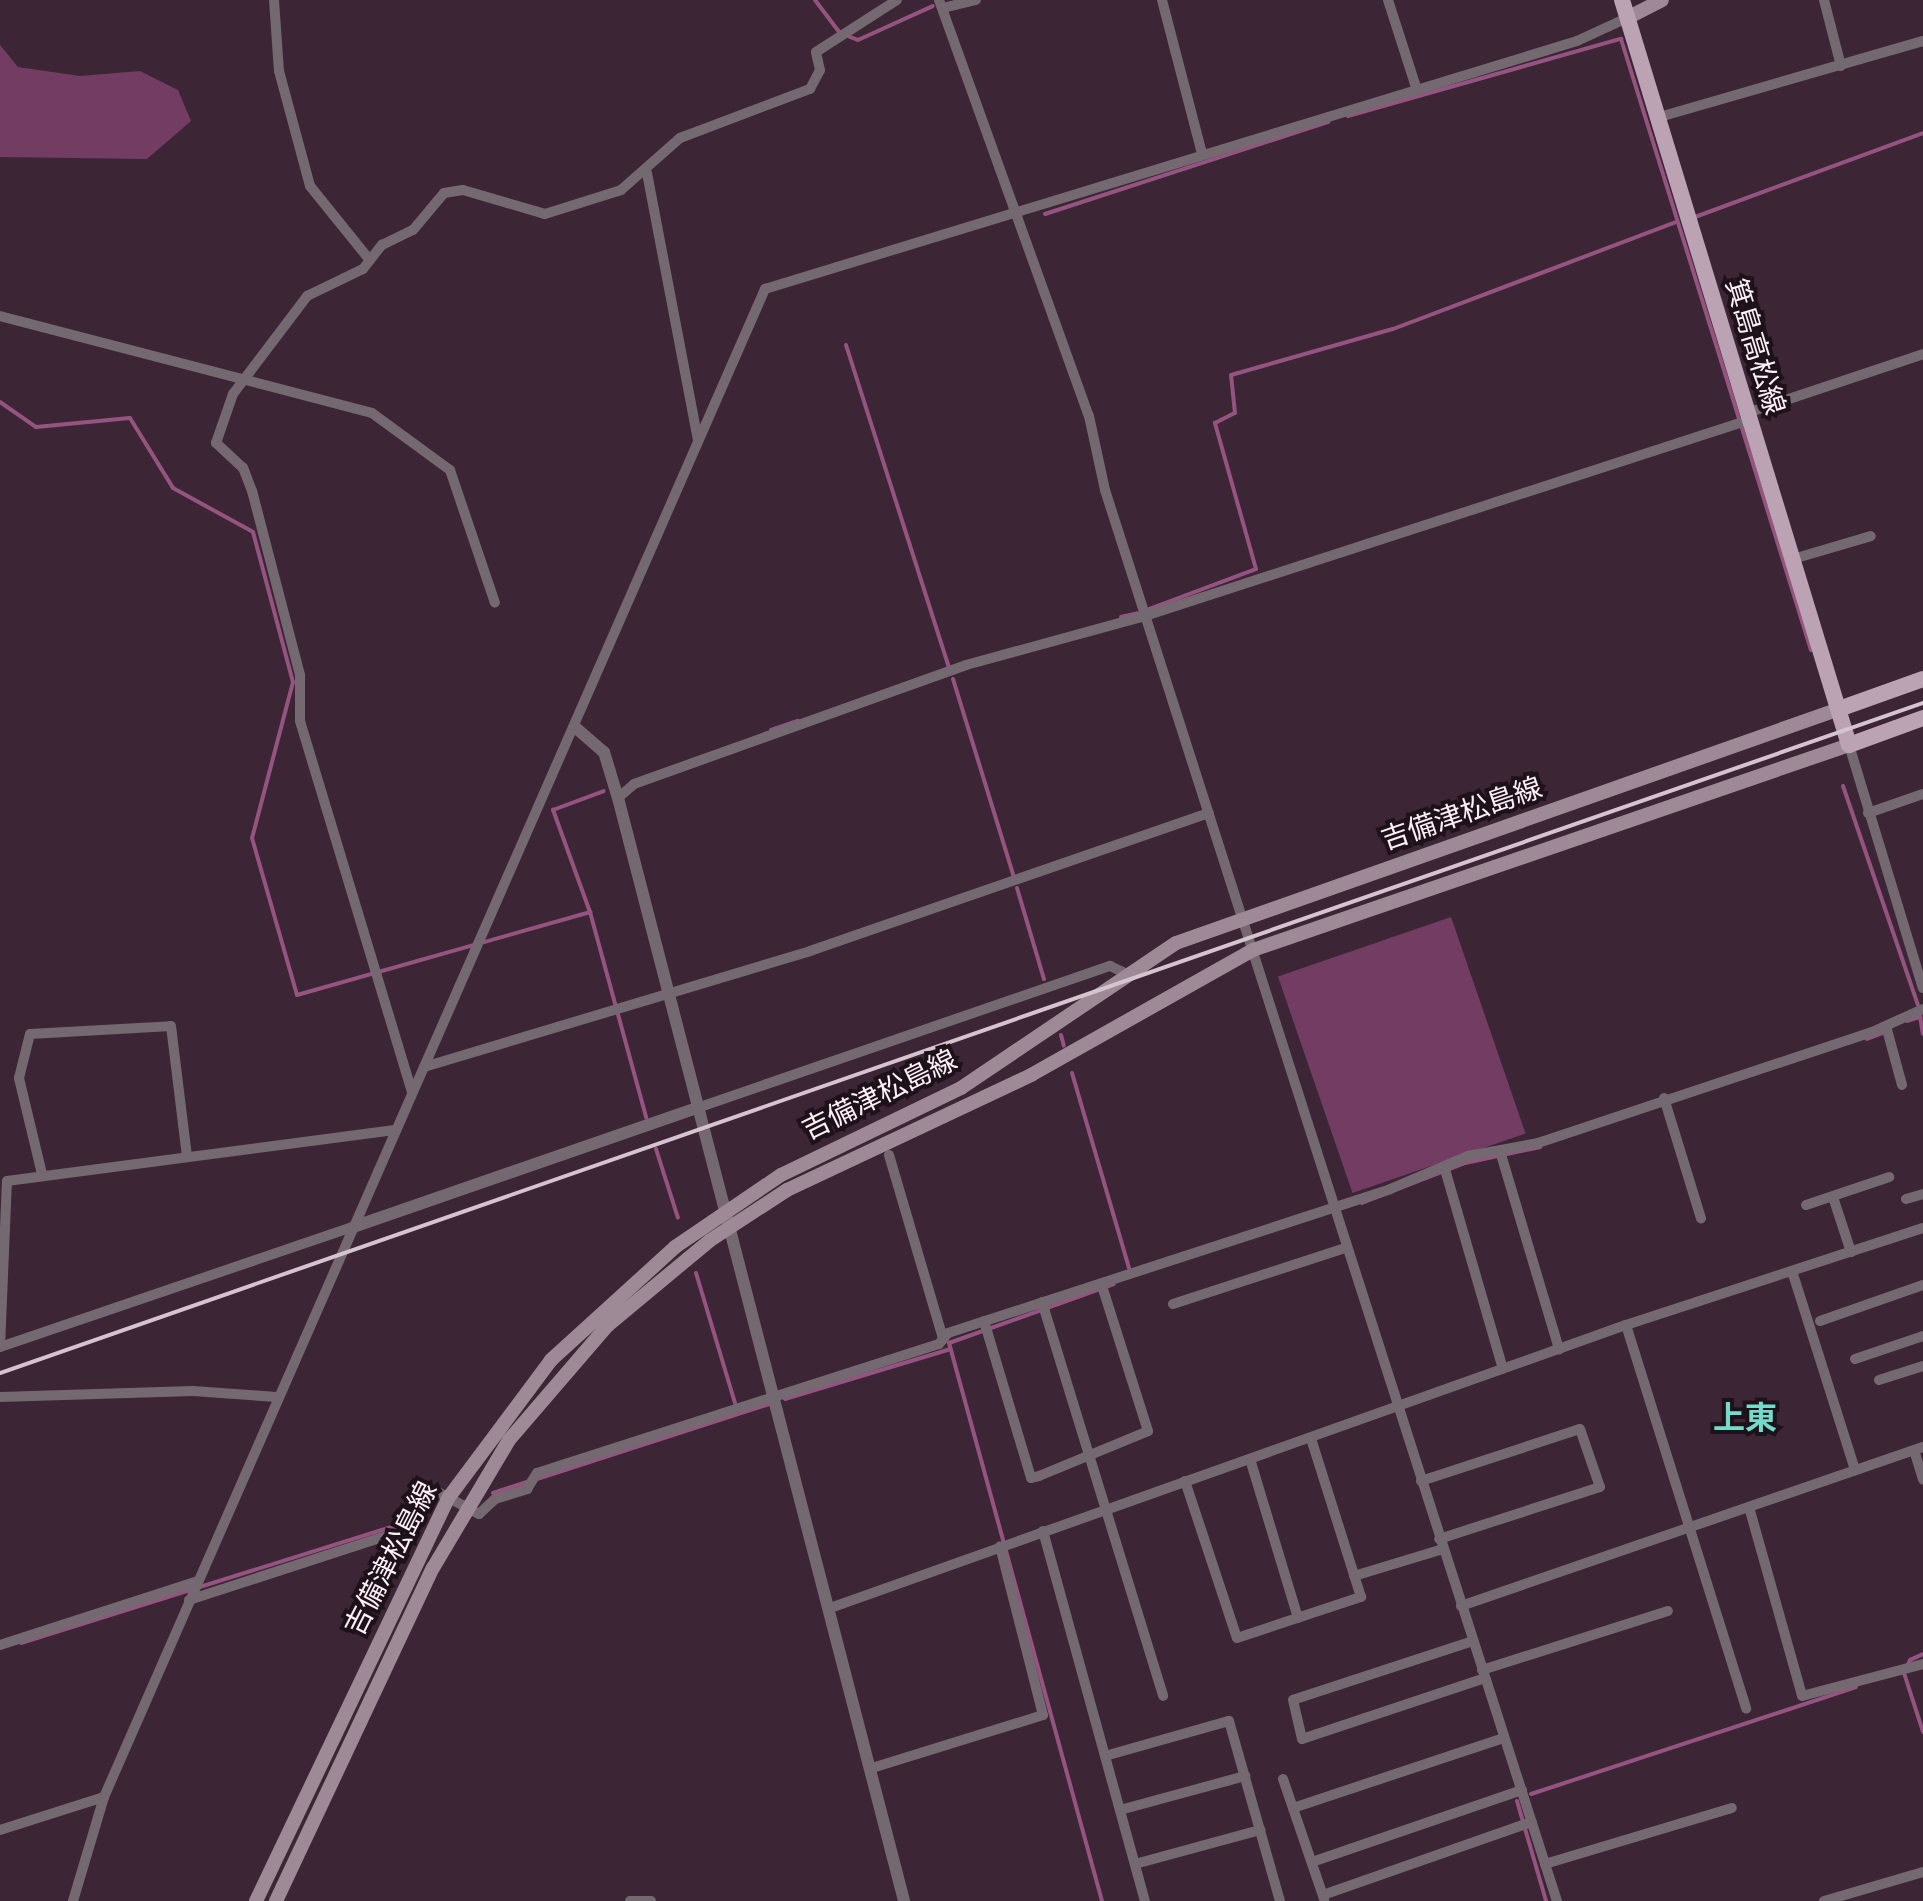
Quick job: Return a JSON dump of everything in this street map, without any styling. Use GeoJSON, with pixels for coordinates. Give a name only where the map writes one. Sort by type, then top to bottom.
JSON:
{"type":"FeatureCollection","features":[{"type":"Feature","properties":{"kind":"main road","name":"箕島高松線"},"geometry":{"type":"LineString","coordinates":[[1622,0],[1744,419],[1793,559],[1849,745]]}},
{"type":"Feature","properties":{"kind":"main road"},"geometry":{"type":"LineString","coordinates":[[1627,18],[1662,0]]}},
{"type":"Feature","properties":{"kind":"main road"},"geometry":{"type":"LineString","coordinates":[[1839,709],[1923,679]]}},
{"type":"Feature","properties":{"kind":"main road","name":"吉備津松島線"},"geometry":{"type":"LineString","coordinates":[[256,1901],[449,1497],[499,1424],[599,1310],[726,1209],[781,1175],[961,1088],[1125,973],[1183,940],[1839,709]]}},
{"type":"Feature","properties":{"kind":"main road"},"geometry":{"type":"LineString","coordinates":[[1849,745],[1923,718]]}},
{"type":"Feature","properties":{"kind":"main road","name":"吉備津松島線"},"geometry":{"type":"LineString","coordinates":[[276,1901],[466,1507],[509,1440],[599,1335],[731,1226],[787,1190],[1031,1075],[1253,950],[1849,745]]}},
{"type":"Feature","properties":{"kind":"street"},"geometry":{"type":"LineString","coordinates":[[274,0],[279,71],[310,186],[369,259]]}},
{"type":"Feature","properties":{"kind":"street"},"geometry":{"type":"LineString","coordinates":[[412,1092],[300,720],[300,675],[252,491],[243,468],[216,443],[242,376],[307,296],[363,269],[369,259],[413,230],[454,190],[545,214],[621,190],[647,173],[680,138],[810,89],[820,70],[816,52],[897,0]]}},
{"type":"Feature","properties":{"kind":"street"},"geometry":{"type":"LineString","coordinates":[[976,0],[941,4],[1089,416],[1145,616],[1244,918],[1396,1409],[1522,1790],[1525,1824],[1545,1864],[1557,1901]]}},
{"type":"Feature","properties":{"kind":"street"},"geometry":{"type":"LineString","coordinates":[[1162,0],[1202,154]]}},
{"type":"Feature","properties":{"kind":"street"},"geometry":{"type":"LineString","coordinates":[[1388,0],[1416,87]]}},
{"type":"Feature","properties":{"kind":"street"},"geometry":{"type":"LineString","coordinates":[[1824,0],[1841,66]]}},
{"type":"Feature","properties":{"kind":"street"},"geometry":{"type":"LineString","coordinates":[[73,1901],[104,1797],[277,1397],[576,728],[765,289],[1416,87],[1577,41],[1627,18]]}},
{"type":"Feature","properties":{"kind":"street"},"geometry":{"type":"LineString","coordinates":[[1656,118],[1923,41]]}},
{"type":"Feature","properties":{"kind":"street"},"geometry":{"type":"LineString","coordinates":[[647,173],[698,440]]}},
{"type":"Feature","properties":{"kind":"street"},"geometry":{"type":"LineString","coordinates":[[0,316],[242,376],[372,413],[450,470],[495,603]]}},
{"type":"Feature","properties":{"kind":"street"},"geometry":{"type":"LineString","coordinates":[[618,798],[634,784],[966,665],[1145,616],[1744,419],[1923,354]]}},
{"type":"Feature","properties":{"kind":"street"},"geometry":{"type":"LineString","coordinates":[[1793,559],[1871,536]]}},
{"type":"Feature","properties":{"kind":"street"},"geometry":{"type":"LineString","coordinates":[[576,728],[604,752],[618,798],[833,1607],[904,1901]]}},
{"type":"Feature","properties":{"kind":"street"},"geometry":{"type":"LineString","coordinates":[[1849,745],[1923,988]]}},
{"type":"Feature","properties":{"kind":"street"},"geometry":{"type":"LineString","coordinates":[[1868,813],[1923,794]]}},
{"type":"Feature","properties":{"kind":"street"},"geometry":{"type":"LineString","coordinates":[[424,1067],[671,994],[1209,813]]}},
{"type":"Feature","properties":{"kind":"street"},"geometry":{"type":"LineString","coordinates":[[395,1130],[7,1181],[0,1347],[1110,966],[1125,973]]}},
{"type":"Feature","properties":{"kind":"street"},"geometry":{"type":"LineString","coordinates":[[0,1645],[410,1528],[432,1491],[479,1514],[531,1481],[1445,1170],[1501,1155],[1886,1029],[1923,1009]]}},
{"type":"Feature","properties":{"kind":"street"},"geometry":{"type":"LineString","coordinates":[[42,1174],[19,1078],[30,1034],[171,1026],[187,1156]]}},
{"type":"Feature","properties":{"kind":"street"},"geometry":{"type":"LineString","coordinates":[[1886,1029],[1902,1085]]}},
{"type":"Feature","properties":{"kind":"street"},"geometry":{"type":"LineString","coordinates":[[1665,1102],[1701,1218]]}},
{"type":"Feature","properties":{"kind":"street"},"geometry":{"type":"LineString","coordinates":[[889,1155],[943,1339]]}},
{"type":"Feature","properties":{"kind":"street"},"geometry":{"type":"LineString","coordinates":[[1501,1155],[1559,1349]]}},
{"type":"Feature","properties":{"kind":"street"},"geometry":{"type":"LineString","coordinates":[[1445,1170],[1503,1369]]}},
{"type":"Feature","properties":{"kind":"street"},"geometry":{"type":"LineString","coordinates":[[1806,1205],[1889,1177]]}},
{"type":"Feature","properties":{"kind":"street"},"geometry":{"type":"LineString","coordinates":[[1906,1199],[1923,1194]]}},
{"type":"Feature","properties":{"kind":"street"},"geometry":{"type":"LineString","coordinates":[[1833,1197],[1851,1252]]}},
{"type":"Feature","properties":{"kind":"street"},"geometry":{"type":"LineString","coordinates":[[833,1607],[1005,1544],[1108,1512],[1185,1481],[1396,1409],[1626,1325],[1923,1228]]}},
{"type":"Feature","properties":{"kind":"street"},"geometry":{"type":"LineString","coordinates":[[1173,1304],[1345,1248]]}},
{"type":"Feature","properties":{"kind":"street"},"geometry":{"type":"LineString","coordinates":[[1792,1271],[1855,1470]]}},
{"type":"Feature","properties":{"kind":"street"},"geometry":{"type":"LineString","coordinates":[[1820,1321],[1923,1285]]}},
{"type":"Feature","properties":{"kind":"street"},"geometry":{"type":"LineString","coordinates":[[985,1326],[1031,1478],[1148,1431],[1102,1287]]}},
{"type":"Feature","properties":{"kind":"street"},"geometry":{"type":"LineString","coordinates":[[1043,1306],[1163,1696]]}},
{"type":"Feature","properties":{"kind":"street"},"geometry":{"type":"LineString","coordinates":[[1626,1325],[1693,1527],[1746,1709]]}},
{"type":"Feature","properties":{"kind":"street"},"geometry":{"type":"LineString","coordinates":[[1855,1359],[1923,1336]]}},
{"type":"Feature","properties":{"kind":"street"},"geometry":{"type":"LineString","coordinates":[[1879,1380],[1923,1366]]}},
{"type":"Feature","properties":{"kind":"street"},"geometry":{"type":"LineString","coordinates":[[0,1397],[193,1391],[277,1397]]}},
{"type":"Feature","properties":{"kind":"street"},"geometry":{"type":"LineString","coordinates":[[1354,1576],[1600,1487],[1580,1429],[1421,1481]]}},
{"type":"Feature","properties":{"kind":"street"},"geometry":{"type":"LineString","coordinates":[[1185,1481],[1237,1638],[1361,1597],[1311,1438]]}},
{"type":"Feature","properties":{"kind":"street"},"geometry":{"type":"LineString","coordinates":[[1461,1606],[1918,1448],[1923,1480]]}},
{"type":"Feature","properties":{"kind":"street"},"geometry":{"type":"LineString","coordinates":[[1250,1459],[1298,1618]]}},
{"type":"Feature","properties":{"kind":"street"},"geometry":{"type":"LineString","coordinates":[[1749,1507],[1802,1696],[1899,1665],[1919,1666]]}},
{"type":"Feature","properties":{"kind":"street"},"geometry":{"type":"LineString","coordinates":[[1043,1531],[1145,1901]]}},
{"type":"Feature","properties":{"kind":"street"},"geometry":{"type":"LineString","coordinates":[[872,1768],[1043,1715],[1005,1544]]}},
{"type":"Feature","properties":{"kind":"street"},"geometry":{"type":"LineString","coordinates":[[1473,1641],[1293,1700],[1302,1739],[1668,1611]]}},
{"type":"Feature","properties":{"kind":"street"},"geometry":{"type":"LineString","coordinates":[[1105,1756],[1229,1721],[1280,1901]]}},
{"type":"Feature","properties":{"kind":"street"},"geometry":{"type":"LineString","coordinates":[[1293,1808],[1504,1738]]}},
{"type":"Feature","properties":{"kind":"street"},"geometry":{"type":"LineString","coordinates":[[1120,1810],[1245,1776]]}},
{"type":"Feature","properties":{"kind":"street"},"geometry":{"type":"LineString","coordinates":[[1283,1779],[1324,1898],[1525,1824]]}},
{"type":"Feature","properties":{"kind":"street"},"geometry":{"type":"LineString","coordinates":[[1312,1862],[1522,1790]]}},
{"type":"Feature","properties":{"kind":"street"},"geometry":{"type":"LineString","coordinates":[[0,1830],[104,1797]]}},
{"type":"Feature","properties":{"kind":"street"},"geometry":{"type":"LineString","coordinates":[[1545,1864],[1732,1808]]}},
{"type":"Feature","properties":{"kind":"street"},"geometry":{"type":"LineString","coordinates":[[1135,1864],[1260,1830]]}},
{"type":"Feature","properties":{"kind":"street"},"geometry":{"type":"LineString","coordinates":[[1824,1901],[1923,1872]]}},
{"type":"Feature","properties":{"kind":"street"},"geometry":{"type":"LineString","coordinates":[[630,1901],[651,1901]]}},
{"type":"Feature","properties":{"kind":"shaded area"},"geometry":{"type":"Polygon","coordinates":[[[0,45],[18,67],[80,76],[140,71],[178,90],[191,121],[147,159],[0,157],[0,45]]]}},
{"type":"Feature","properties":{"kind":"shaded area"},"geometry":{"type":"Polygon","coordinates":[[[1451,917],[1526,1134],[1353,1193],[1278,977],[1451,917]]]}},
{"type":"Feature","properties":{"kind":"waterway"},"geometry":{"type":"LineString","coordinates":[[815,0],[840,33],[858,40],[933,6]]}},
{"type":"Feature","properties":{"kind":"waterway"},"geometry":{"type":"LineString","coordinates":[[1348,116],[1621,39],[1811,650]]}},
{"type":"Feature","properties":{"kind":"waterway"},"geometry":{"type":"LineString","coordinates":[[1045,214],[1328,122]]}},
{"type":"Feature","properties":{"kind":"waterway"},"geometry":{"type":"LineString","coordinates":[[1695,217],[1923,133]]}},
{"type":"Feature","properties":{"kind":"waterway"},"geometry":{"type":"LineString","coordinates":[[1149,609],[1256,569],[1215,423],[1235,413],[1231,375],[1393,329],[1676,222]]}},
{"type":"Feature","properties":{"kind":"waterway"},"geometry":{"type":"LineString","coordinates":[[846,345],[949,668]]}},
{"type":"Feature","properties":{"kind":"waterway"},"geometry":{"type":"LineString","coordinates":[[0,402],[36,427],[130,418],[173,488],[253,532],[293,682],[252,838],[297,995],[590,912],[646,1117]]}},
{"type":"Feature","properties":{"kind":"waterway"},"geometry":{"type":"LineString","coordinates":[[1121,617],[1138,613]]}},
{"type":"Feature","properties":{"kind":"waterway"},"geometry":{"type":"LineString","coordinates":[[953,679],[1014,877]]}},
{"type":"Feature","properties":{"kind":"waterway"},"geometry":{"type":"LineString","coordinates":[[771,730],[797,721]]}},
{"type":"Feature","properties":{"kind":"waterway"},"geometry":{"type":"LineString","coordinates":[[1843,786],[1918,1005]]}},
{"type":"Feature","properties":{"kind":"waterway"},"geometry":{"type":"LineString","coordinates":[[590,912],[553,810],[604,791]]}},
{"type":"Feature","properties":{"kind":"waterway"},"geometry":{"type":"LineString","coordinates":[[1017,888],[1044,979]]}},
{"type":"Feature","properties":{"kind":"waterway"},"geometry":{"type":"LineString","coordinates":[[1920,1016],[1923,1034]]}},
{"type":"Feature","properties":{"kind":"waterway"},"geometry":{"type":"LineString","coordinates":[[1907,1021],[1920,1017]]}},
{"type":"Feature","properties":{"kind":"waterway"},"geometry":{"type":"LineString","coordinates":[[1867,1039],[1885,1032]]}},
{"type":"Feature","properties":{"kind":"waterway"},"geometry":{"type":"LineString","coordinates":[[1061,1035],[1064,1046]]}},
{"type":"Feature","properties":{"kind":"waterway"},"geometry":{"type":"LineString","coordinates":[[1072,1073],[1129,1268]]}},
{"type":"Feature","properties":{"kind":"waterway"},"geometry":{"type":"LineString","coordinates":[[1362,1203],[1465,1163],[1540,1147]]}},
{"type":"Feature","properties":{"kind":"waterway"},"geometry":{"type":"LineString","coordinates":[[656,1149],[678,1218]]}},
{"type":"Feature","properties":{"kind":"waterway"},"geometry":{"type":"LineString","coordinates":[[696,1273],[735,1403]]}},
{"type":"Feature","properties":{"kind":"waterway"},"geometry":{"type":"LineString","coordinates":[[1102,1901],[949,1343],[1114,1284]]}},
{"type":"Feature","properties":{"kind":"waterway"},"geometry":{"type":"LineString","coordinates":[[785,1399],[951,1349]]}},
{"type":"Feature","properties":{"kind":"waterway"},"geometry":{"type":"LineString","coordinates":[[537,1479],[773,1403]]}},
{"type":"Feature","properties":{"kind":"waterway"},"geometry":{"type":"LineString","coordinates":[[493,1493],[529,1481]]}},
{"type":"Feature","properties":{"kind":"waterway"},"geometry":{"type":"LineString","coordinates":[[21,1643],[404,1523]]}},
{"type":"Feature","properties":{"kind":"waterway"},"geometry":{"type":"LineString","coordinates":[[1923,1654],[1910,1660],[1904,1673],[1923,1732]]}},
{"type":"Feature","properties":{"kind":"waterway"},"geometry":{"type":"LineString","coordinates":[[1531,1794],[1856,1687]]}},
{"type":"Feature","properties":{"kind":"waterway"},"geometry":{"type":"LineString","coordinates":[[1517,1801],[1546,1901]]}},
{"type":"Feature","properties":{"kind":"railway"},"geometry":{"type":"LineString","coordinates":[[0,1373],[1923,703]]}},
{"type":"Feature","properties":{"kind":"district","name":"上東"},"geometry":{"type":"Point","coordinates":[1745,1419]}}]}
